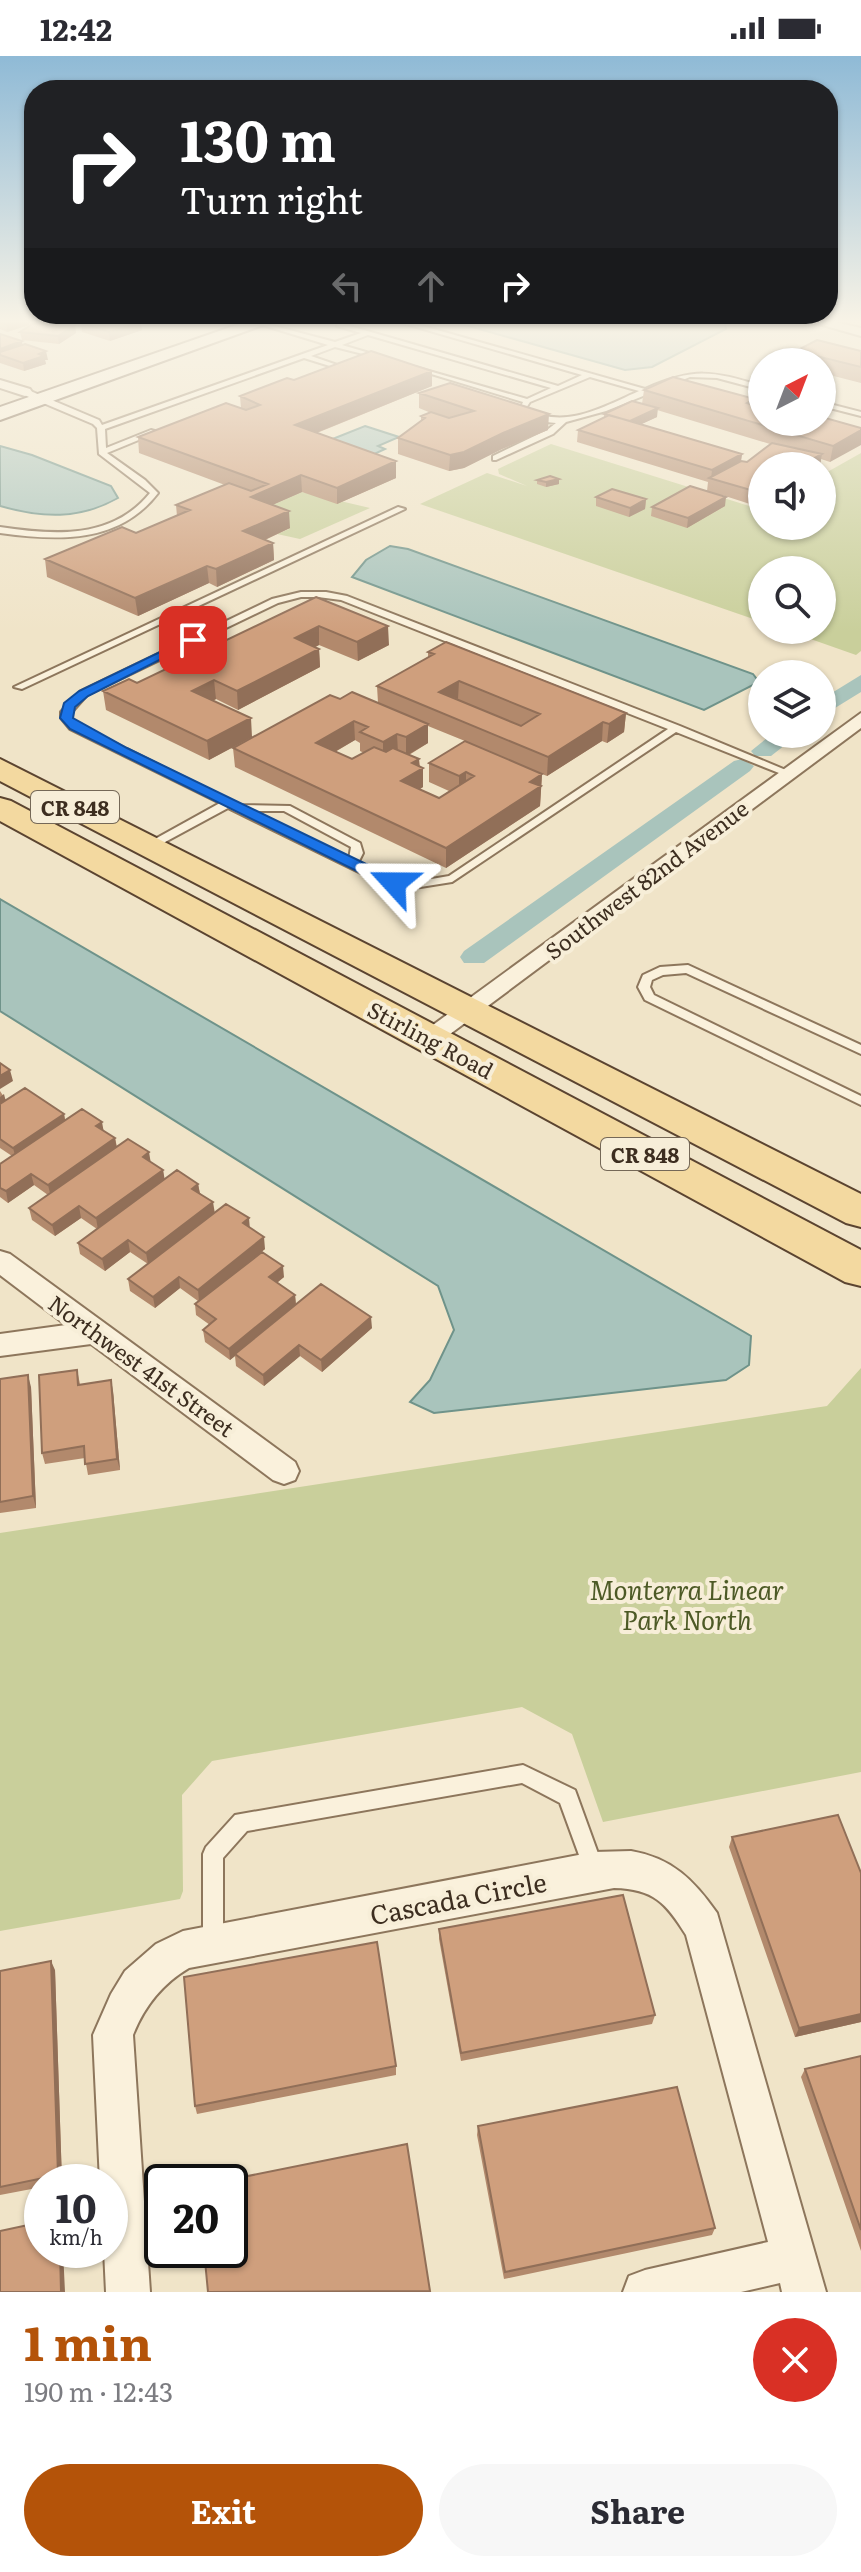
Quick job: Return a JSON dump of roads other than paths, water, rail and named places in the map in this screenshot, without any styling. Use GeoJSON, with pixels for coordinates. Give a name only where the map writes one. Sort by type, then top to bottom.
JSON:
{"type":"FeatureCollection","features":[{"type":"Feature","properties":{"kind":"main road","name":"Stirling Road"},"geometry":{"type":"LineString","coordinates":[[0,768],[466,1012],[861,1212]]}},
{"type":"Feature","properties":{"kind":"main road","name":"Stirling Road"},"geometry":{"type":"LineString","coordinates":[[0,808],[861,1270]]}},
{"type":"Feature","properties":{"kind":"street","name":"Southwest 82nd Avenue"},"geometry":{"type":"LineString","coordinates":[[430,1038],[861,719]]}},
{"type":"Feature","properties":{"kind":"street","name":"Northwest 41st Street"},"geometry":{"type":"LineString","coordinates":[[0,1261],[284,1471]]}},
{"type":"Feature","properties":{"kind":"street"},"geometry":{"type":"LineString","coordinates":[[0,1345],[97,1332]]}},
{"type":"Feature","properties":{"kind":"street","name":"Cascada Circle"},"geometry":{"type":"LineString","coordinates":[[128,2292],[113,2035],[123,2006],[141,1979],[162,1961],[183,1950],[594,1871],[639,1868],[664,1880],[688,1903],[703,1927],[799,2275]]}},
{"type":"Feature","properties":{"kind":"street"},"geometry":{"type":"LineString","coordinates":[[645,2292],[799,2275]]}},
{"type":"Feature","properties":{"kind":"lane"},"geometry":{"type":"LineString","coordinates":[[96,424],[101,428]]}},
{"type":"Feature","properties":{"kind":"lane"},"geometry":{"type":"LineString","coordinates":[[101,428],[111,424]]}},
{"type":"Feature","properties":{"kind":"lane"},"geometry":{"type":"LineString","coordinates":[[496,458],[550,432],[559,424]]}},
{"type":"Feature","properties":{"kind":"lane"},"geometry":{"type":"LineString","coordinates":[[0,530],[30,535],[83,533],[117,523],[145,508],[154,493],[145,481],[120,469],[102,452],[101,428]]}},
{"type":"Feature","properties":{"kind":"lane"},"geometry":{"type":"LineString","coordinates":[[102,452],[161,429]]}},
{"type":"Feature","properties":{"kind":"lane"},"geometry":{"type":"LineString","coordinates":[[19,687],[401,509]]}},
{"type":"Feature","properties":{"kind":"lane"},"geometry":{"type":"LineString","coordinates":[[676,728],[452,879],[408,886],[352,864],[74,727],[66,718],[66,712],[84,693],[275,601],[296,594],[344,598],[676,728],[788,773]]}},
{"type":"Feature","properties":{"kind":"lane"},"geometry":{"type":"LineString","coordinates":[[150,846],[232,806],[286,808],[356,845],[357,853],[352,864]]}},
{"type":"Feature","properties":{"kind":"lane"},"geometry":{"type":"LineString","coordinates":[[861,1050],[688,969],[660,971],[647,978],[644,987],[649,997],[861,1101]]}},
{"type":"Feature","properties":{"kind":"lane"},"geometry":{"type":"LineString","coordinates":[[213,1946],[213,1854],[242,1822],[523,1774],[568,1797],[594,1871]]}},
{"type":"Feature","properties":{"kind":"water"},"geometry":{"type":"Polygon","coordinates":[[[365,426],[399,437],[378,446],[385,449],[368,457],[325,442],[365,426]]]}},
{"type":"Feature","properties":{"kind":"water"},"geometry":{"type":"Polygon","coordinates":[[[0,446],[111,486],[118,498],[89,510],[60,515],[0,506],[0,446]]]}},
{"type":"Feature","properties":{"kind":"water"},"geometry":{"type":"Polygon","coordinates":[[[390,546],[408,549],[748,672],[748,688],[704,710],[352,577],[366,560],[390,546]]]}},
{"type":"Feature","properties":{"kind":"water"},"geometry":{"type":"Polygon","coordinates":[[[0,899],[751,1336],[749,1365],[726,1380],[434,1413],[410,1402],[430,1380],[454,1330],[438,1286],[0,1011],[0,899]]]}},
{"type":"Feature","properties":{"kind":"waterway"},"geometry":{"type":"LineString","coordinates":[[836,699],[861,682]]}},
{"type":"Feature","properties":{"kind":"waterway"},"geometry":{"type":"LineString","coordinates":[[763,751],[767,748]]}},
{"type":"Feature","properties":{"kind":"waterway"},"geometry":{"type":"LineString","coordinates":[[474,957],[742,766]]}},
{"type":"Feature","properties":{"kind":"park label","name":"Monterra Linear Park North"},"geometry":{"type":"Point","coordinates":[687,1603]}}]}
